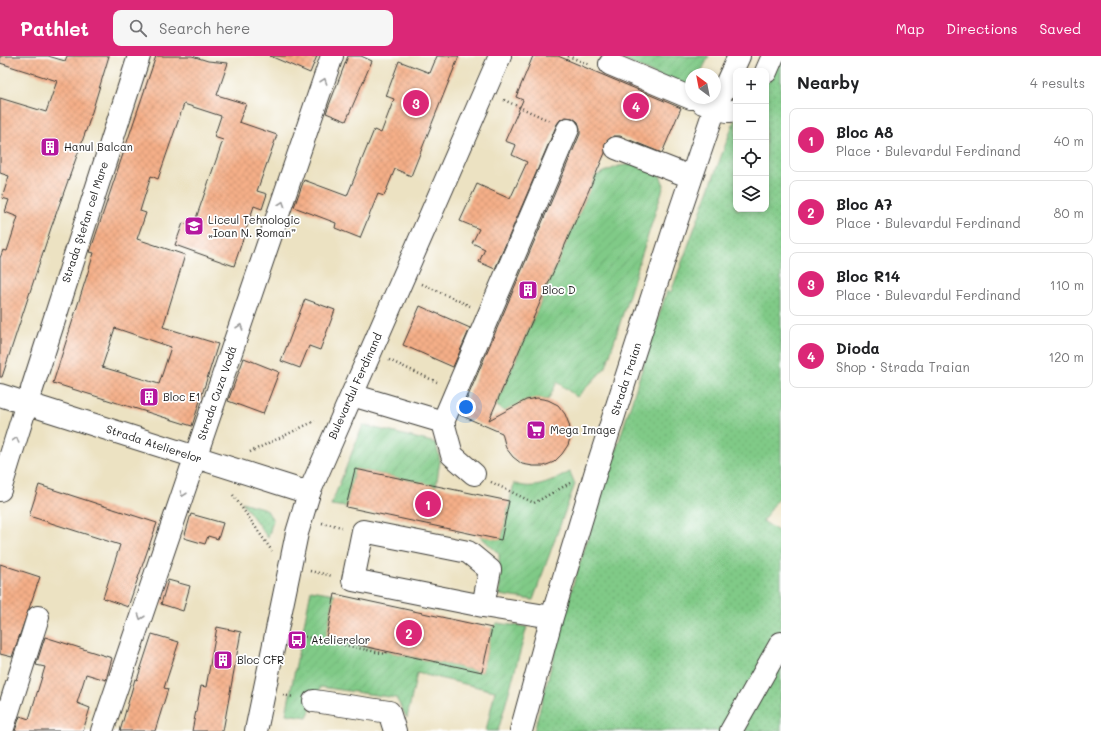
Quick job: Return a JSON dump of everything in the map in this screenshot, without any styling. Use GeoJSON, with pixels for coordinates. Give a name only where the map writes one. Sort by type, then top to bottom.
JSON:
{"type":"FeatureCollection","features":[{"type":"Feature","properties":{"kind":"street","name":"Strada Ștefan cel Mare"},"geometry":{"type":"LineString","coordinates":[[0,490],[139,56]]}},
{"type":"Feature","properties":{"kind":"street","name":"Strada Cuza Vodă"},"geometry":{"type":"LineString","coordinates":[[102,731],[332,56]]}},
{"type":"Feature","properties":{"kind":"street","name":"Bulevardul Ferdinand"},"geometry":{"type":"LineString","coordinates":[[256,731],[297,533],[309,493],[500,56]]}},
{"type":"Feature","properties":{"kind":"street","name":"Strada Traian"},"geometry":{"type":"LineString","coordinates":[[522,731],[552,617],[596,471],[691,177],[728,110],[739,56]]}},
{"type":"Feature","properties":{"kind":"street"},"geometry":{"type":"LineString","coordinates":[[768,68],[773,56]]}},
{"type":"Feature","properties":{"kind":"street"},"geometry":{"type":"LineString","coordinates":[[610,64],[685,95]]}},
{"type":"Feature","properties":{"kind":"street"},"geometry":{"type":"LineString","coordinates":[[710,104],[728,110]]}},
{"type":"Feature","properties":{"kind":"street"},"geometry":{"type":"LineString","coordinates":[[474,474],[452,455],[443,422],[455,390],[568,129]]}},
{"type":"Feature","properties":{"kind":"street"},"geometry":{"type":"LineString","coordinates":[[616,148],[691,177]]}},
{"type":"Feature","properties":{"kind":"street","name":"Strada Atelierelor"},"geometry":{"type":"LineString","coordinates":[[0,395],[30,396],[195,457],[309,493]]}},
{"type":"Feature","properties":{"kind":"street"},"geometry":{"type":"LineString","coordinates":[[352,395],[443,422]]}},
{"type":"Feature","properties":{"kind":"street"},"geometry":{"type":"LineString","coordinates":[[483,606],[490,570],[468,552],[362,531],[352,580],[483,606],[552,617]]}},
{"type":"Feature","properties":{"kind":"street"},"geometry":{"type":"LineString","coordinates":[[2,731],[38,617]]}},
{"type":"Feature","properties":{"kind":"street"},"geometry":{"type":"LineString","coordinates":[[732,731],[781,643]]}},
{"type":"Feature","properties":{"kind":"street"},"geometry":{"type":"LineString","coordinates":[[314,701],[389,712],[395,731]]}},
{"type":"Feature","properties":{"kind":"path"},"geometry":{"type":"LineString","coordinates":[[503,100],[568,129]]}},
{"type":"Feature","properties":{"kind":"path"},"geometry":{"type":"LineString","coordinates":[[420,282],[488,315]]}},
{"type":"Feature","properties":{"kind":"path"},"geometry":{"type":"LineString","coordinates":[[385,358],[455,390]]}},
{"type":"Feature","properties":{"kind":"path"},"geometry":{"type":"LineString","coordinates":[[250,452],[315,421]]}},
{"type":"Feature","properties":{"kind":"path"},"geometry":{"type":"LineString","coordinates":[[474,474],[534,503],[574,481]]}},
{"type":"Feature","properties":{"kind":"path"},"geometry":{"type":"LineString","coordinates":[[233,495],[272,552]]}},
{"type":"Feature","properties":{"kind":"path"},"geometry":{"type":"LineString","coordinates":[[318,522],[362,531]]}},
{"type":"Feature","properties":{"kind":"path"},"geometry":{"type":"LineString","coordinates":[[306,570],[352,580]]}},
{"type":"Feature","properties":{"kind":"path"},"geometry":{"type":"LineString","coordinates":[[293,634],[386,654],[387,651]]}},
{"type":"Feature","properties":{"kind":"green space"},"geometry":{"type":"Polygon","coordinates":[[[615,56],[709,56],[703,68],[685,68],[685,88],[615,56]]]}},
{"type":"Feature","properties":{"kind":"green space"},"geometry":{"type":"Polygon","coordinates":[[[762,56],[781,56],[781,494],[763,521],[781,533],[781,731],[534,731],[572,588],[667,291],[671,292],[733,124],[733,212],[769,212],[769,68],[756,68],[762,56]]]}},
{"type":"Feature","properties":{"kind":"green space"},"geometry":{"type":"Polygon","coordinates":[[[642,163],[659,173],[664,185],[606,367],[577,397],[557,382],[548,400],[536,399],[526,401],[521,403],[508,414],[496,405],[595,176],[619,166],[642,163]]]}},
{"type":"Feature","properties":{"kind":"green space"},"geometry":{"type":"Polygon","coordinates":[[[363,425],[436,443],[440,461],[436,486],[355,469],[346,507],[331,505],[363,425]]]}},
{"type":"Feature","properties":{"kind":"green space"},"geometry":{"type":"Polygon","coordinates":[[[570,472],[575,484],[533,600],[500,595],[499,554],[479,535],[501,539],[514,483],[536,486],[550,482],[570,472]]]}},
{"type":"Feature","properties":{"kind":"green space"},"geometry":{"type":"Polygon","coordinates":[[[242,502],[266,509],[273,520],[268,538],[242,502]]]}},
{"type":"Feature","properties":{"kind":"green space"},"geometry":{"type":"Polygon","coordinates":[[[311,590],[335,594],[326,638],[482,672],[492,628],[497,623],[527,627],[498,731],[486,731],[495,691],[417,673],[407,718],[396,698],[321,687],[307,717],[286,714],[311,590]]]}},
{"type":"Feature","properties":{"kind":"building"},"geometry":{"type":"Polygon","coordinates":[[[0,56],[48,56],[65,61],[67,56],[109,56],[88,125],[51,228],[2,377],[0,377],[0,258],[3,250],[7,251],[18,217],[5,212],[9,200],[2,198],[9,176],[0,173],[0,98],[46,112],[57,81],[0,63],[0,56]]]}},
{"type":"Feature","properties":{"kind":"building"},"geometry":{"type":"Polygon","coordinates":[[[156,56],[192,56],[208,61],[228,63],[217,95],[246,104],[239,122],[277,135],[257,191],[267,194],[262,209],[254,206],[234,266],[175,245],[183,223],[193,227],[223,140],[214,137],[221,116],[184,104],[158,179],[151,176],[140,211],[146,213],[137,239],[185,255],[163,327],[218,344],[192,426],[53,383],[94,253],[90,252],[156,56]],[[115,328],[102,367],[159,384],[171,347],[115,328]]]}},
{"type":"Feature","properties":{"kind":"building"},"geometry":{"type":"Polygon","coordinates":[[[270,56],[317,56],[310,73],[270,56]]]}},
{"type":"Feature","properties":{"kind":"building"},"geometry":{"type":"Polygon","coordinates":[[[348,56],[361,56],[372,61],[346,121],[326,113],[348,56]]]}},
{"type":"Feature","properties":{"kind":"building"},"geometry":{"type":"Polygon","coordinates":[[[437,56],[459,56],[411,176],[395,169],[384,196],[378,194],[360,238],[335,228],[336,223],[294,207],[304,180],[347,196],[374,130],[381,133],[394,99],[386,96],[399,61],[430,73],[437,56]]]}},
{"type":"Feature","properties":{"kind":"building"},"geometry":{"type":"Polygon","coordinates":[[[533,56],[558,56],[681,108],[662,153],[620,136],[613,136],[605,143],[605,153],[489,420],[526,400],[537,398],[548,400],[558,405],[565,414],[571,435],[568,445],[562,454],[554,462],[544,466],[522,464],[513,457],[506,448],[502,433],[460,415],[580,134],[578,122],[573,118],[566,117],[561,119],[557,124],[495,269],[479,262],[485,249],[472,243],[479,229],[460,221],[477,184],[510,199],[527,162],[512,155],[516,145],[505,141],[523,100],[516,97],[533,56]]]}},
{"type":"Feature","properties":{"kind":"building"},"geometry":{"type":"Polygon","coordinates":[[[305,299],[335,310],[320,350],[309,346],[300,368],[281,361],[305,299]]]}},
{"type":"Feature","properties":{"kind":"building"},"geometry":{"type":"Polygon","coordinates":[[[420,306],[470,328],[453,367],[403,345],[420,306]]]}},
{"type":"Feature","properties":{"kind":"building"},"geometry":{"type":"Polygon","coordinates":[[[244,358],[279,372],[263,414],[228,401],[244,358]]]}},
{"type":"Feature","properties":{"kind":"building"},"geometry":{"type":"Polygon","coordinates":[[[355,469],[509,501],[501,540],[346,507],[355,469]]]}},
{"type":"Feature","properties":{"kind":"building"},"geometry":{"type":"Polygon","coordinates":[[[39,485],[157,523],[128,607],[103,598],[120,545],[29,516],[39,485]]]}},
{"type":"Feature","properties":{"kind":"building"},"geometry":{"type":"Polygon","coordinates":[[[191,514],[223,523],[218,539],[208,536],[205,544],[184,538],[191,514]]]}},
{"type":"Feature","properties":{"kind":"building"},"geometry":{"type":"Polygon","coordinates":[[[0,564],[40,577],[12,657],[0,654],[0,564]]]}},
{"type":"Feature","properties":{"kind":"building"},"geometry":{"type":"Polygon","coordinates":[[[168,580],[190,586],[183,611],[161,604],[168,580]]]}},
{"type":"Feature","properties":{"kind":"building"},"geometry":{"type":"Polygon","coordinates":[[[335,594],[492,628],[482,672],[326,638],[335,594]]]}},
{"type":"Feature","properties":{"kind":"building"},"geometry":{"type":"Polygon","coordinates":[[[217,627],[241,632],[223,731],[192,731],[201,686],[206,687],[217,627]]]}},
{"type":"Feature","properties":{"kind":"building"},"geometry":{"type":"Polygon","coordinates":[[[152,634],[179,642],[164,688],[168,689],[155,731],[120,731],[135,679],[137,680],[152,634]]]}},
{"type":"Feature","properties":{"kind":"building"},"geometry":{"type":"Polygon","coordinates":[[[45,637],[112,658],[106,680],[86,674],[77,703],[90,708],[83,731],[15,731],[20,716],[29,719],[45,667],[36,665],[45,637]]]}},
{"type":"Feature","properties":{"kind":"place","name":"Bloc R14"},"geometry":{"type":"Point","coordinates":[416,103]}},
{"type":"Feature","properties":{"kind":"place","name":"Dioda"},"geometry":{"type":"Point","coordinates":[636,106]}},
{"type":"Feature","properties":{"kind":"place","name":"Hanul Balcan"},"geometry":{"type":"Point","coordinates":[50,147]}},
{"type":"Feature","properties":{"kind":"place","name":"Liceul Tehnologic „Ioan N. Roman”"},"geometry":{"type":"Point","coordinates":[194,226]}},
{"type":"Feature","properties":{"kind":"place","name":"Bloc D"},"geometry":{"type":"Point","coordinates":[528,290]}},
{"type":"Feature","properties":{"kind":"place","name":"Bloc E1"},"geometry":{"type":"Point","coordinates":[149,397]}},
{"type":"Feature","properties":{"kind":"place","name":"Mega Image"},"geometry":{"type":"Point","coordinates":[536,430]}},
{"type":"Feature","properties":{"kind":"place","name":"Bloc A8"},"geometry":{"type":"Point","coordinates":[428,504]}},
{"type":"Feature","properties":{"kind":"place","name":"Bloc A7"},"geometry":{"type":"Point","coordinates":[409,633]}},
{"type":"Feature","properties":{"kind":"place","name":"Atelierelor"},"geometry":{"type":"Point","coordinates":[297,640]}},
{"type":"Feature","properties":{"kind":"place","name":"Bloc CFR"},"geometry":{"type":"Point","coordinates":[223,660]}}]}
